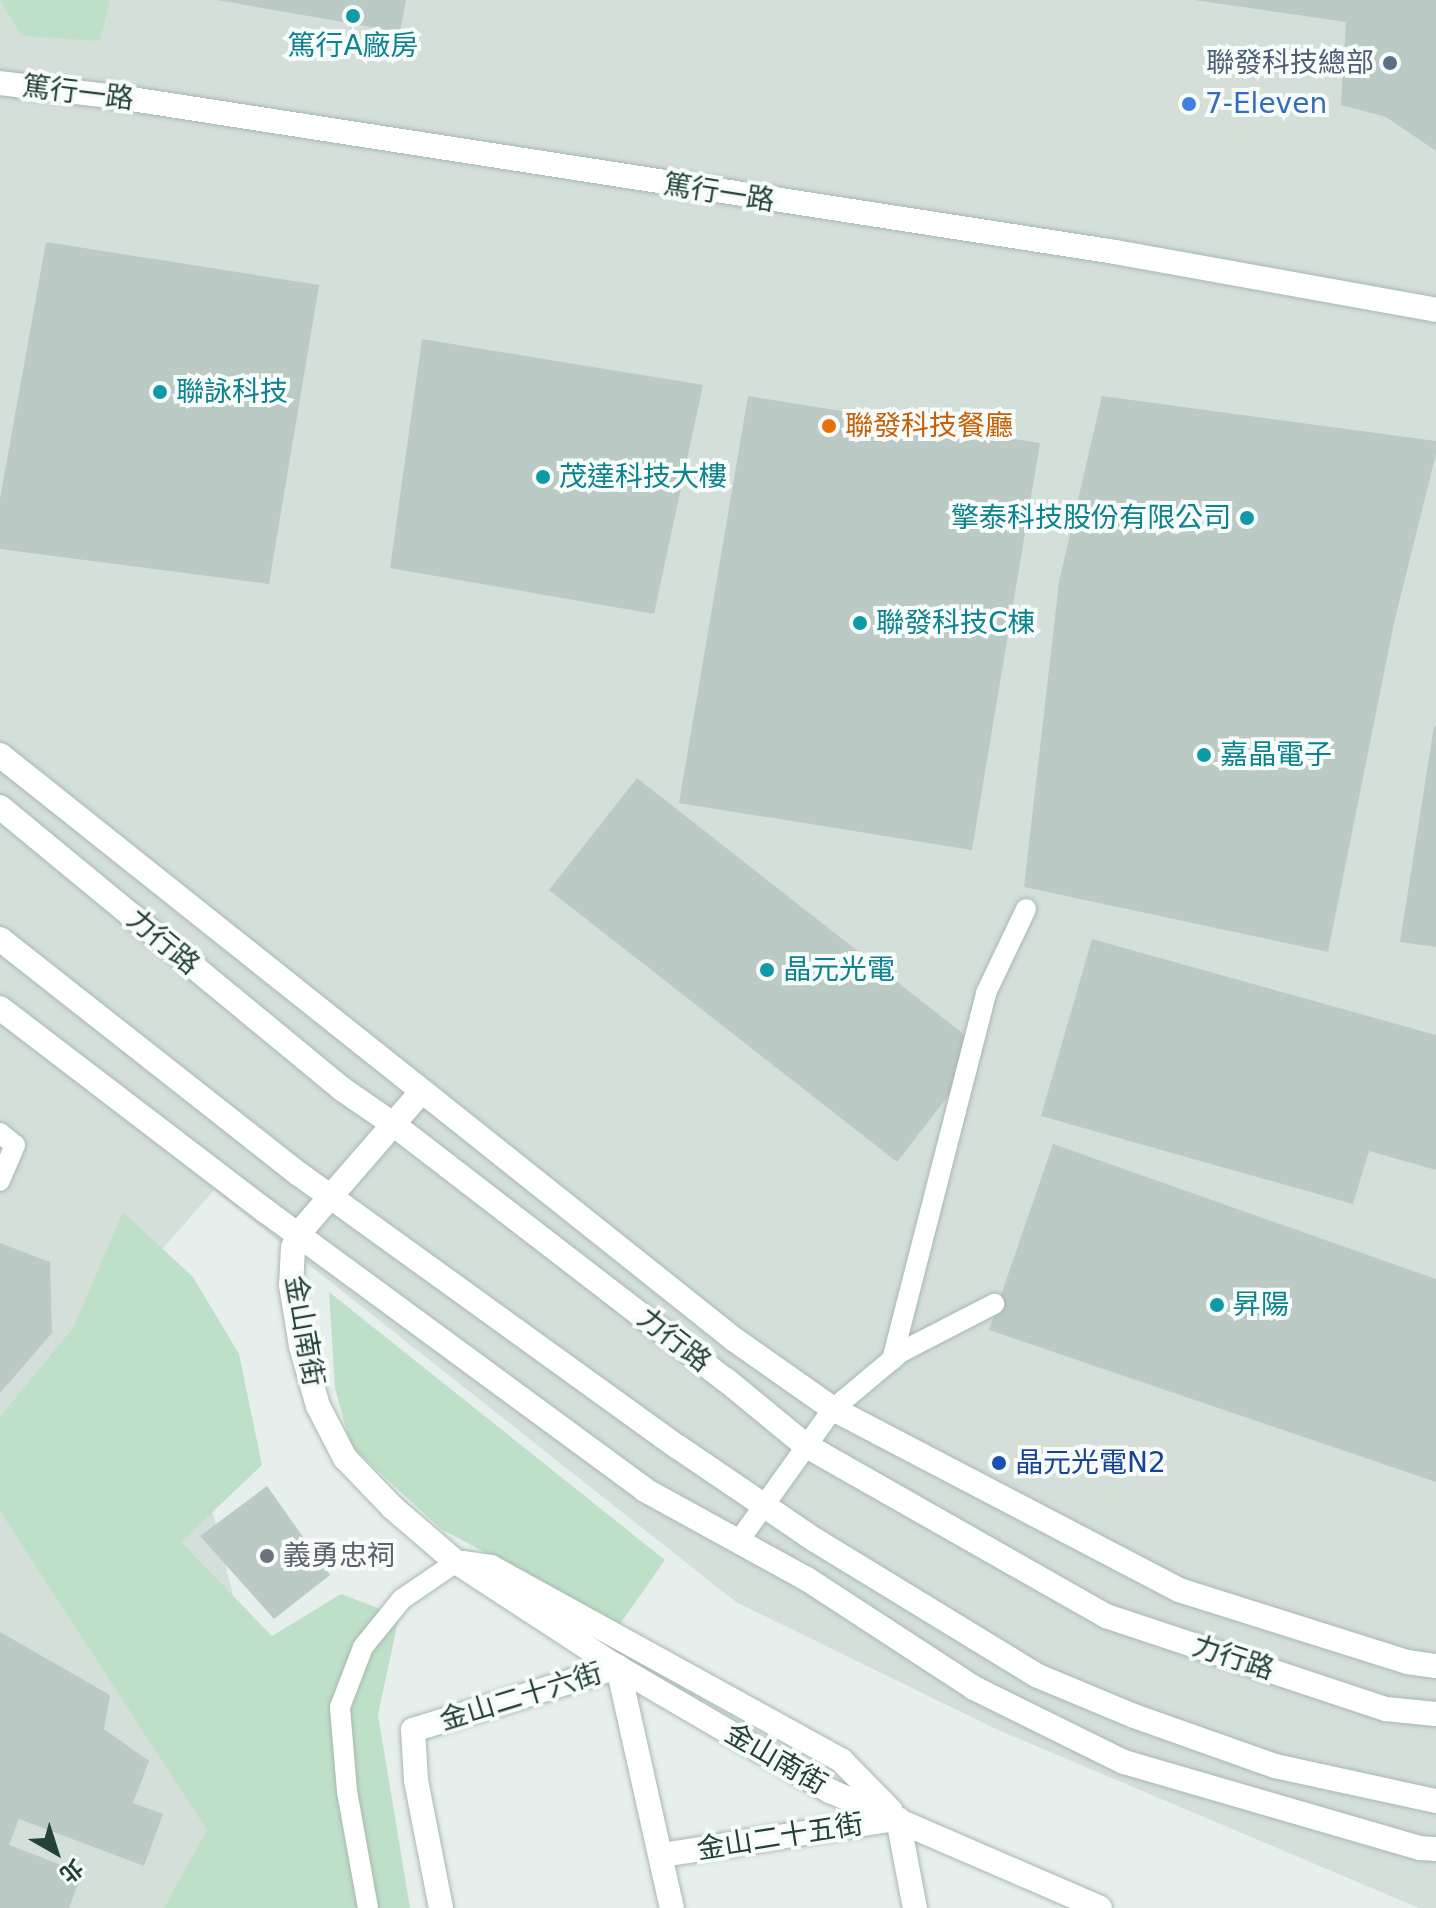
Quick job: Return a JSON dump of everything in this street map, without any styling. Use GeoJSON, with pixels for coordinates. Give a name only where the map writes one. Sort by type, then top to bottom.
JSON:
{"type":"FeatureCollection","features":[{"type":"Feature","properties":{"kind":"street","name":"篤行一路"},"geometry":{"type":"LineString","coordinates":[[0,83],[125,98],[972,233],[1115,252],[1436,310]]}},
{"type":"Feature","properties":{"kind":"street","name":"力行路"},"geometry":{"type":"LineString","coordinates":[[0,755],[735,1340],[833,1409],[1179,1590],[1407,1662],[1436,1666]]}},
{"type":"Feature","properties":{"kind":"street","name":"力行路"},"geometry":{"type":"LineString","coordinates":[[0,807],[342,1089],[393,1124],[714,1370],[805,1445],[1106,1616],[1386,1709],[1436,1714]]}},
{"type":"Feature","properties":{"kind":"street"},"geometry":{"type":"LineString","coordinates":[[0,939],[330,1197],[763,1506],[1038,1676],[1134,1716],[1275,1766],[1436,1801]]}},
{"type":"Feature","properties":{"kind":"street"},"geometry":{"type":"LineString","coordinates":[[0,1008],[267,1212],[645,1490],[807,1579],[974,1688],[1124,1762],[1420,1848],[1436,1849]]}},
{"type":"Feature","properties":{"kind":"street","name":"金山南街"},"geometry":{"type":"LineString","coordinates":[[422,1091],[299,1233],[293,1248],[291,1285],[301,1346],[318,1406],[345,1458],[393,1508],[456,1562],[618,1667],[830,1791],[1100,1908]]}},
{"type":"Feature","properties":{"kind":"street","name":"金山南街"},"geometry":{"type":"LineString","coordinates":[[456,1562],[491,1567],[841,1760],[898,1819]]}},
{"type":"Feature","properties":{"kind":"street","name":"金山二十五街"},"geometry":{"type":"LineString","coordinates":[[618,1667],[672,1908]]}},
{"type":"Feature","properties":{"kind":"street","name":"金山二十六街"},"geometry":{"type":"LineString","coordinates":[[441,1908],[416,1780],[413,1730],[618,1667]]}},
{"type":"Feature","properties":{"kind":"street"},"geometry":{"type":"LineString","coordinates":[[898,1819],[915,1908]]}},
{"type":"Feature","properties":{"kind":"street","name":"金山二十五街"},"geometry":{"type":"LineString","coordinates":[[662,1855],[898,1819]]}},
{"type":"Feature","properties":{"kind":"lane"},"geometry":{"type":"LineString","coordinates":[[892,1360],[986,993],[1026,909]]}},
{"type":"Feature","properties":{"kind":"lane"},"geometry":{"type":"LineString","coordinates":[[0,1133],[15,1145],[0,1181]]}},
{"type":"Feature","properties":{"kind":"lane"},"geometry":{"type":"LineString","coordinates":[[738,1542],[833,1409],[892,1360],[994,1304]]}},
{"type":"Feature","properties":{"kind":"lane"},"geometry":{"type":"LineString","coordinates":[[368,1908],[347,1791],[340,1707],[363,1647],[402,1599],[456,1562]]}},
{"type":"Feature","properties":{"kind":"shaded area"},"geometry":{"type":"Polygon","coordinates":[[[0,0],[1436,0],[1436,1908],[1419,1908],[998,1730],[736,1602],[214,1190],[151,1262],[310,1908],[0,1908],[0,0]]]}},
{"type":"Feature","properties":{"kind":"green space"},"geometry":{"type":"Polygon","coordinates":[[[0,0],[110,0],[100,41],[22,36],[0,0]]]}},
{"type":"Feature","properties":{"kind":"green space"},"geometry":{"type":"Polygon","coordinates":[[[123,1212],[193,1277],[239,1354],[262,1465],[181,1542],[272,1636],[341,1594],[399,1616],[378,1715],[410,1908],[164,1908],[207,1830],[0,1511],[0,1417],[73,1328],[123,1212]]]}},
{"type":"Feature","properties":{"kind":"green space"},"geometry":{"type":"Polygon","coordinates":[[[329,1292],[665,1560],[620,1624],[441,1529],[351,1446],[335,1388],[329,1292]]]}},
{"type":"Feature","properties":{"kind":"building","name":"篤行A廠房"},"geometry":{"type":"Polygon","coordinates":[[[217,0],[406,0],[400,32],[217,0]]]}},
{"type":"Feature","properties":{"kind":"building","name":"聯發科技總部"},"geometry":{"type":"Polygon","coordinates":[[[1194,0],[1436,0],[1436,151],[1386,117],[1341,105],[1346,22],[1194,0]]]}},
{"type":"Feature","properties":{"kind":"building","name":"聯詠科技"},"geometry":{"type":"Polygon","coordinates":[[[46,242],[319,285],[269,584],[0,549],[0,499],[46,242]]]}},
{"type":"Feature","properties":{"kind":"building","name":"茂達科技大樓"},"geometry":{"type":"Polygon","coordinates":[[[422,339],[703,385],[654,614],[390,568],[422,339]]]}},
{"type":"Feature","properties":{"kind":"building","name":"聯發科技C棟"},"geometry":{"type":"Polygon","coordinates":[[[748,396],[1040,443],[972,850],[679,803],[748,396]]]}},
{"type":"Feature","properties":{"kind":"building","name":"嘉晶電子"},"geometry":{"type":"Polygon","coordinates":[[[1102,396],[1436,441],[1436,454],[1394,623],[1328,952],[1024,887],[1059,582],[1102,396]]]}},
{"type":"Feature","properties":{"kind":"building"},"geometry":{"type":"Polygon","coordinates":[[[1436,726],[1436,947],[1400,942],[1436,726]]]}},
{"type":"Feature","properties":{"kind":"building","name":"晶元光電"},"geometry":{"type":"Polygon","coordinates":[[[637,778],[984,1050],[897,1162],[549,890],[637,778]]]}},
{"type":"Feature","properties":{"kind":"building"},"geometry":{"type":"Polygon","coordinates":[[[1092,939],[1436,1035],[1436,1170],[1369,1151],[1353,1204],[1041,1116],[1092,939]]]}},
{"type":"Feature","properties":{"kind":"building","name":"昇陽"},"geometry":{"type":"Polygon","coordinates":[[[1053,1144],[1436,1279],[1436,1482],[989,1330],[1053,1144]]]}},
{"type":"Feature","properties":{"kind":"building"},"geometry":{"type":"Polygon","coordinates":[[[0,1243],[50,1262],[52,1333],[0,1393],[0,1243]]]}},
{"type":"Feature","properties":{"kind":"building","name":"義勇忠祠"},"geometry":{"type":"Polygon","coordinates":[[[267,1486],[330,1575],[274,1619],[200,1536],[267,1486]]]}},
{"type":"Feature","properties":{"kind":"building"},"geometry":{"type":"Polygon","coordinates":[[[0,1632],[110,1695],[104,1729],[149,1761],[133,1803],[163,1814],[144,1866],[19,1819],[9,1845],[82,1873],[69,1908],[0,1908],[0,1632]]]}},
{"type":"Feature","properties":{"kind":"place","name":"篤行A廠房"},"geometry":{"type":"Point","coordinates":[353,16]}},
{"type":"Feature","properties":{"kind":"place","name":"聯發科技總部"},"geometry":{"type":"Point","coordinates":[1390,63]}},
{"type":"Feature","properties":{"kind":"place","name":"7-Eleven"},"geometry":{"type":"Point","coordinates":[1189,104]}},
{"type":"Feature","properties":{"kind":"place","name":"聯詠科技"},"geometry":{"type":"Point","coordinates":[160,392]}},
{"type":"Feature","properties":{"kind":"place","name":"聯發科技餐廳"},"geometry":{"type":"Point","coordinates":[829,426]}},
{"type":"Feature","properties":{"kind":"place","name":"茂達科技大樓"},"geometry":{"type":"Point","coordinates":[543,477]}},
{"type":"Feature","properties":{"kind":"place","name":"擎泰科技股份有限公司"},"geometry":{"type":"Point","coordinates":[1247,518]}},
{"type":"Feature","properties":{"kind":"place","name":"聯發科技C棟"},"geometry":{"type":"Point","coordinates":[860,623]}},
{"type":"Feature","properties":{"kind":"place","name":"嘉晶電子"},"geometry":{"type":"Point","coordinates":[1204,755]}},
{"type":"Feature","properties":{"kind":"place","name":"晶元光電"},"geometry":{"type":"Point","coordinates":[767,970]}},
{"type":"Feature","properties":{"kind":"place","name":"昇陽"},"geometry":{"type":"Point","coordinates":[1217,1305]}},
{"type":"Feature","properties":{"kind":"place","name":"晶元光電N2"},"geometry":{"type":"Point","coordinates":[999,1463]}},
{"type":"Feature","properties":{"kind":"place","name":"義勇忠祠"},"geometry":{"type":"Point","coordinates":[267,1556]}}]}
